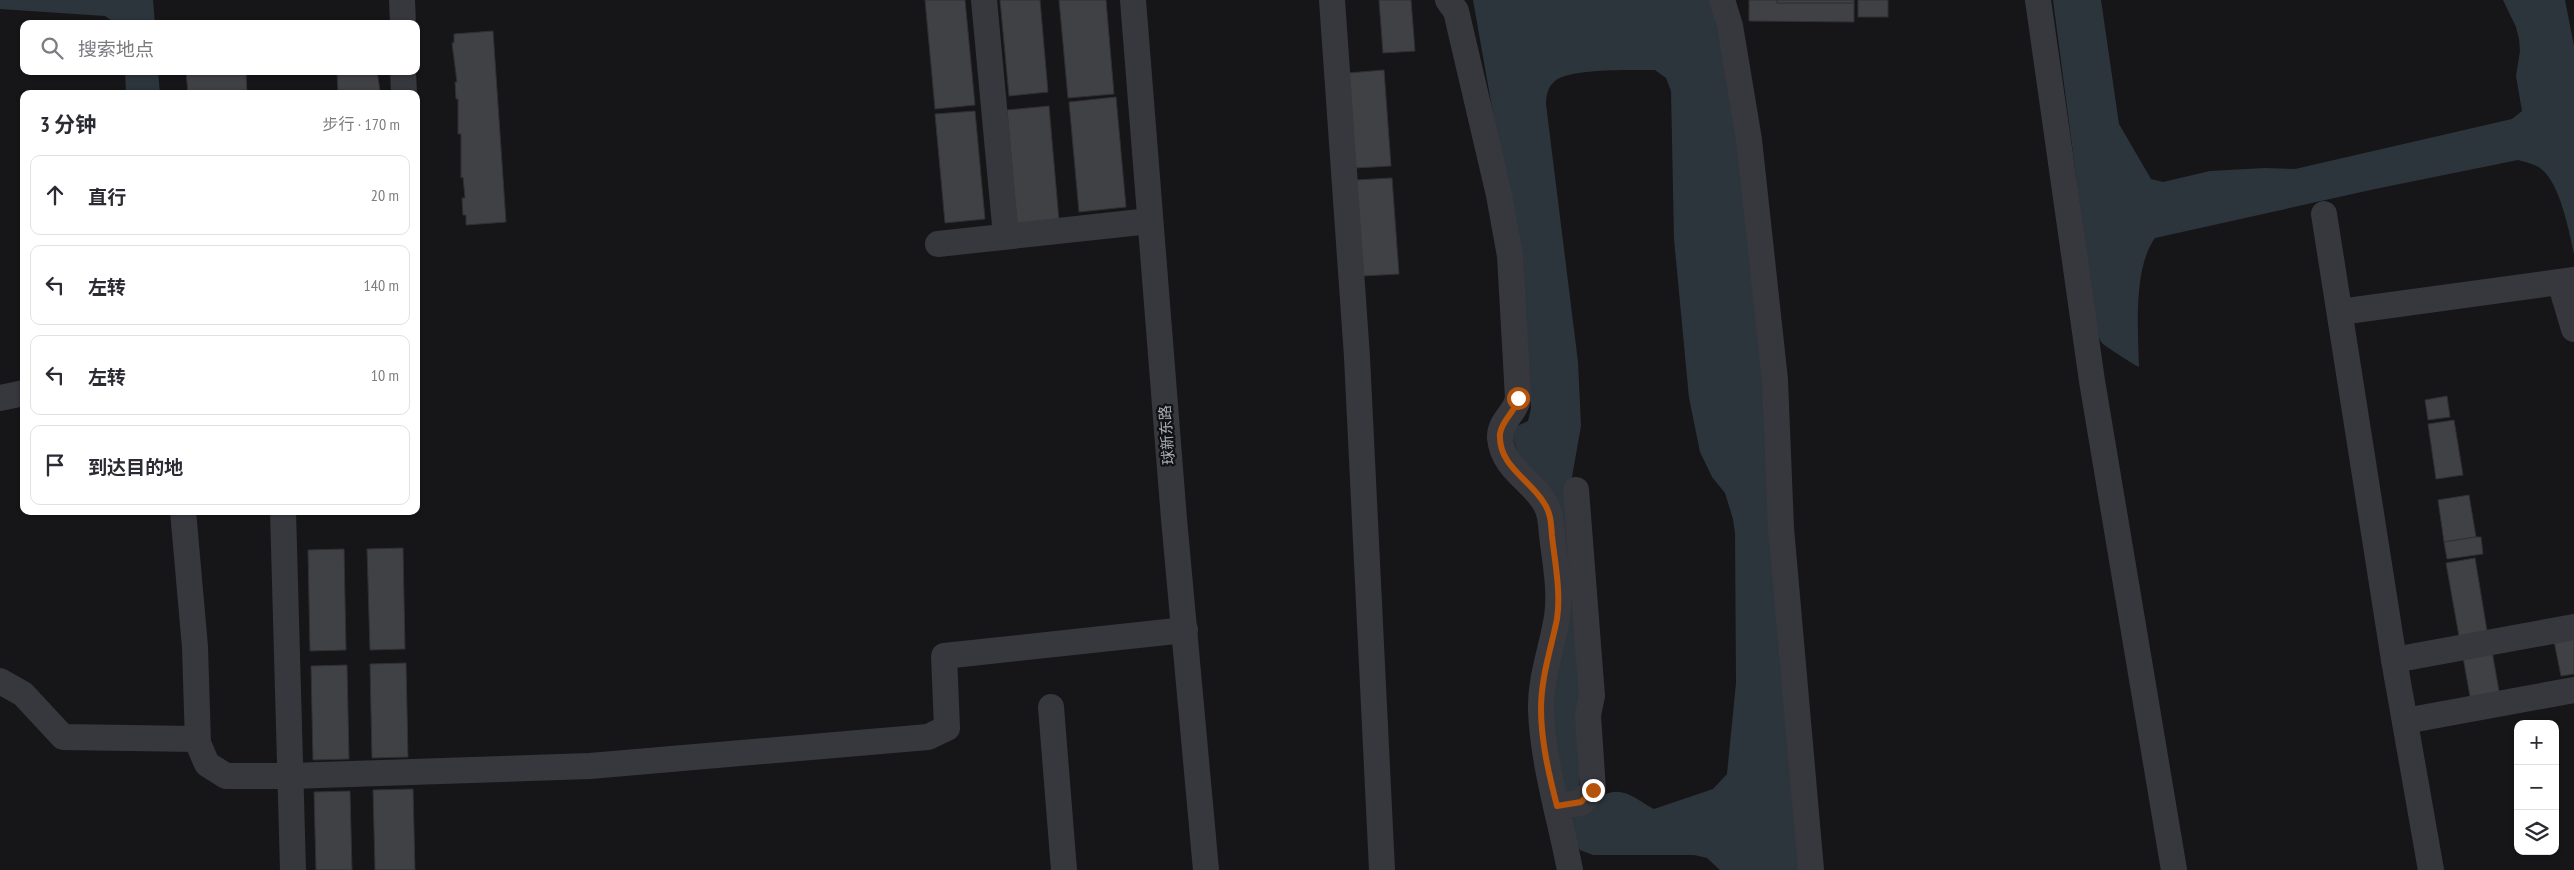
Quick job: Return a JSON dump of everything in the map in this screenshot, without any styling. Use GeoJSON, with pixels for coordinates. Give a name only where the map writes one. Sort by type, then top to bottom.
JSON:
{"type":"FeatureCollection","features":[{"type":"Feature","properties":{"kind":"street"},"geometry":{"type":"LineString","coordinates":[[402,0],[402,20]]}},
{"type":"Feature","properties":{"kind":"street"},"geometry":{"type":"LineString","coordinates":[[984,0],[1006,236]]}},
{"type":"Feature","properties":{"kind":"street","name":"球新东路"},"geometry":{"type":"LineString","coordinates":[[1133,0],[1174,519],[1206,870]]}},
{"type":"Feature","properties":{"kind":"street"},"geometry":{"type":"LineString","coordinates":[[1332,0],[1357,357],[1382,870]]}},
{"type":"Feature","properties":{"kind":"street"},"geometry":{"type":"LineString","coordinates":[[1448,0],[1456,11],[1500,195],[1510,256],[1518,398],[1517,407],[1502,426],[1500,437],[1510,464],[1540,497],[1549,512],[1558,598],[1557,618],[1545,666],[1541,710],[1547,756],[1568,804],[1570,870]]}},
{"type":"Feature","properties":{"kind":"street"},"geometry":{"type":"LineString","coordinates":[[1722,0],[1730,26],[1749,140],[1775,380],[1780,528],[1811,870]]}},
{"type":"Feature","properties":{"kind":"street"},"geometry":{"type":"LineString","coordinates":[[2038,0],[2092,381],[2174,870]]}},
{"type":"Feature","properties":{"kind":"street"},"geometry":{"type":"LineString","coordinates":[[403,75],[404,90]]}},
{"type":"Feature","properties":{"kind":"street"},"geometry":{"type":"LineString","coordinates":[[2324,214],[2394,660],[2431,870]]}},
{"type":"Feature","properties":{"kind":"street"},"geometry":{"type":"LineString","coordinates":[[938,244],[1150,220]]}},
{"type":"Feature","properties":{"kind":"street"},"geometry":{"type":"LineString","coordinates":[[2340,312],[2567,281],[2574,329]]}},
{"type":"Feature","properties":{"kind":"street"},"geometry":{"type":"LineString","coordinates":[[0,398],[20,394]]}},
{"type":"Feature","properties":{"kind":"street"},"geometry":{"type":"LineString","coordinates":[[1568,804],[1593,790],[1588,715],[1592,696],[1576,490]]}},
{"type":"Feature","properties":{"kind":"street"},"geometry":{"type":"LineString","coordinates":[[183,515],[189,600],[195,647],[197,739],[207,764],[226,776],[290,776],[590,766],[928,737],[947,728],[944,656],[1185,630]]}},
{"type":"Feature","properties":{"kind":"street"},"geometry":{"type":"LineString","coordinates":[[283,515],[293,870]]}},
{"type":"Feature","properties":{"kind":"street"},"geometry":{"type":"LineString","coordinates":[[2394,660],[2574,627]]}},
{"type":"Feature","properties":{"kind":"street"},"geometry":{"type":"LineString","coordinates":[[0,681],[23,694],[63,737],[197,739]]}},
{"type":"Feature","properties":{"kind":"street"},"geometry":{"type":"LineString","coordinates":[[2405,721],[2574,690]]}},
{"type":"Feature","properties":{"kind":"street"},"geometry":{"type":"LineString","coordinates":[[1051,707],[1064,870]]}},
{"type":"Feature","properties":{"kind":"shaded area"},"geometry":{"type":"Polygon","coordinates":[[[0,0],[153,0],[155,20],[111,20],[105,16],[0,9],[0,0]]]}},
{"type":"Feature","properties":{"kind":"shaded area"},"geometry":{"type":"Polygon","coordinates":[[[1473,0],[1710,0],[1728,69],[1769,407],[1801,870],[1720,870],[1707,858],[1694,855],[1593,855],[1580,850],[1573,839],[1548,725],[1565,598],[1510,429],[1528,421],[1531,408],[1520,242],[1494,119],[1473,0]],[[1604,70],[1576,73],[1564,76],[1553,82],[1546,97],[1578,362],[1581,426],[1569,494],[1582,658],[1579,788],[1604,795],[1611,792],[1624,793],[1654,809],[1713,789],[1727,774],[1736,683],[1735,533],[1725,493],[1712,477],[1700,452],[1689,398],[1674,239],[1671,91],[1666,78],[1655,70],[1604,70]]]}},
{"type":"Feature","properties":{"kind":"shaded area"},"geometry":{"type":"Polygon","coordinates":[[[2053,0],[2101,0],[2119,124],[2151,179],[2163,182],[2210,171],[2265,168],[2295,169],[2512,119],[2522,111],[2516,76],[2520,51],[2516,27],[2503,0],[2565,0],[2574,46],[2574,254],[2563,208],[2553,184],[2540,168],[2518,160],[2375,189],[2155,238],[2148,251],[2140,282],[2138,300],[2139,367],[2103,344],[2096,329],[2053,0]]]}},
{"type":"Feature","properties":{"kind":"shaded area"},"geometry":{"type":"Polygon","coordinates":[[[125,75],[158,75],[160,90],[126,90],[125,75]]]}},
{"type":"Feature","properties":{"kind":"building"},"geometry":{"type":"Polygon","coordinates":[[[925,0],[965,0],[975,105],[935,109],[925,0]]]}},
{"type":"Feature","properties":{"kind":"building"},"geometry":{"type":"Polygon","coordinates":[[[1000,0],[1040,0],[1048,92],[1009,96],[1000,0]]]}},
{"type":"Feature","properties":{"kind":"building"},"geometry":{"type":"Polygon","coordinates":[[[1059,0],[1106,0],[1114,94],[1068,98],[1059,0]]]}},
{"type":"Feature","properties":{"kind":"building"},"geometry":{"type":"Polygon","coordinates":[[[1379,0],[1411,0],[1415,51],[1383,53],[1379,0]]]}},
{"type":"Feature","properties":{"kind":"building"},"geometry":{"type":"Polygon","coordinates":[[[1749,0],[1777,0],[1777,3],[1854,3],[1854,22],[1749,21],[1749,0]]]}},
{"type":"Feature","properties":{"kind":"building"},"geometry":{"type":"Polygon","coordinates":[[[1777,0],[1854,0],[1854,3],[1777,3],[1777,0]]]}},
{"type":"Feature","properties":{"kind":"building"},"geometry":{"type":"Polygon","coordinates":[[[1858,0],[1888,0],[1888,17],[1858,17],[1858,0]]]}},
{"type":"Feature","properties":{"kind":"building"},"geometry":{"type":"Polygon","coordinates":[[[493,31],[506,222],[466,225],[466,215],[463,215],[462,198],[465,198],[463,177],[461,178],[461,134],[458,134],[458,99],[456,99],[455,82],[457,82],[452,43],[454,43],[454,34],[493,31]]]}},
{"type":"Feature","properties":{"kind":"building"},"geometry":{"type":"Polygon","coordinates":[[[1384,70],[1391,166],[1355,168],[1348,73],[1384,70]]]}},
{"type":"Feature","properties":{"kind":"building"},"geometry":{"type":"Polygon","coordinates":[[[186,75],[246,75],[247,90],[188,90],[186,75]]]}},
{"type":"Feature","properties":{"kind":"building"},"geometry":{"type":"Polygon","coordinates":[[[337,75],[378,75],[380,90],[338,90],[337,75]]]}},
{"type":"Feature","properties":{"kind":"building"},"geometry":{"type":"Polygon","coordinates":[[[1116,97],[1126,207],[1079,212],[1069,102],[1116,97]]]}},
{"type":"Feature","properties":{"kind":"building"},"geometry":{"type":"Polygon","coordinates":[[[1049,106],[1059,221],[1017,225],[1007,110],[1049,106]]]}},
{"type":"Feature","properties":{"kind":"building"},"geometry":{"type":"Polygon","coordinates":[[[975,111],[985,219],[945,223],[935,114],[975,111]]]}},
{"type":"Feature","properties":{"kind":"building"},"geometry":{"type":"Polygon","coordinates":[[[1392,178],[1399,274],[1363,276],[1356,180],[1392,178]]]}},
{"type":"Feature","properties":{"kind":"building"},"geometry":{"type":"Polygon","coordinates":[[[2447,396],[2450,417],[2428,420],[2425,400],[2447,396]]]}},
{"type":"Feature","properties":{"kind":"building"},"geometry":{"type":"Polygon","coordinates":[[[2454,420],[2463,475],[2436,479],[2428,424],[2454,420]]]}},
{"type":"Feature","properties":{"kind":"building"},"geometry":{"type":"Polygon","coordinates":[[[2469,495],[2476,537],[2444,542],[2438,500],[2469,495]]]}},
{"type":"Feature","properties":{"kind":"building"},"geometry":{"type":"Polygon","coordinates":[[[2481,537],[2483,554],[2447,559],[2444,542],[2481,537]]]}},
{"type":"Feature","properties":{"kind":"building"},"geometry":{"type":"Polygon","coordinates":[[[403,548],[405,649],[370,650],[367,549],[403,548]]]}},
{"type":"Feature","properties":{"kind":"building"},"geometry":{"type":"Polygon","coordinates":[[[344,549],[346,650],[310,651],[308,550],[344,549]]]}},
{"type":"Feature","properties":{"kind":"building"},"geometry":{"type":"Polygon","coordinates":[[[2475,558],[2487,631],[2459,636],[2446,563],[2475,558]]]}},
{"type":"Feature","properties":{"kind":"building"},"geometry":{"type":"Polygon","coordinates":[[[2574,632],[2574,674],[2561,676],[2553,636],[2574,632]]]}},
{"type":"Feature","properties":{"kind":"building"},"geometry":{"type":"Polygon","coordinates":[[[2492,651],[2500,697],[2471,702],[2463,657],[2492,651]]]}},
{"type":"Feature","properties":{"kind":"building"},"geometry":{"type":"Polygon","coordinates":[[[406,663],[408,757],[372,758],[370,664],[406,663]]]}},
{"type":"Feature","properties":{"kind":"building"},"geometry":{"type":"Polygon","coordinates":[[[347,665],[349,759],[313,760],[311,666],[347,665]]]}},
{"type":"Feature","properties":{"kind":"building"},"geometry":{"type":"Polygon","coordinates":[[[413,789],[415,870],[375,870],[373,790],[413,789]]]}},
{"type":"Feature","properties":{"kind":"building"},"geometry":{"type":"Polygon","coordinates":[[[350,791],[352,870],[316,870],[314,792],[350,791]]]}},
{"type":"Feature","properties":{"kind":"route"},"geometry":{"type":"LineString","coordinates":[[1518,398],[1517,407],[1502,426],[1500,437],[1505,455],[1515,472],[1540,497],[1549,512],[1558,598],[1557,618],[1542,684],[1541,710],[1551,783],[1557,806],[1581,802],[1593,790]]}}]}
